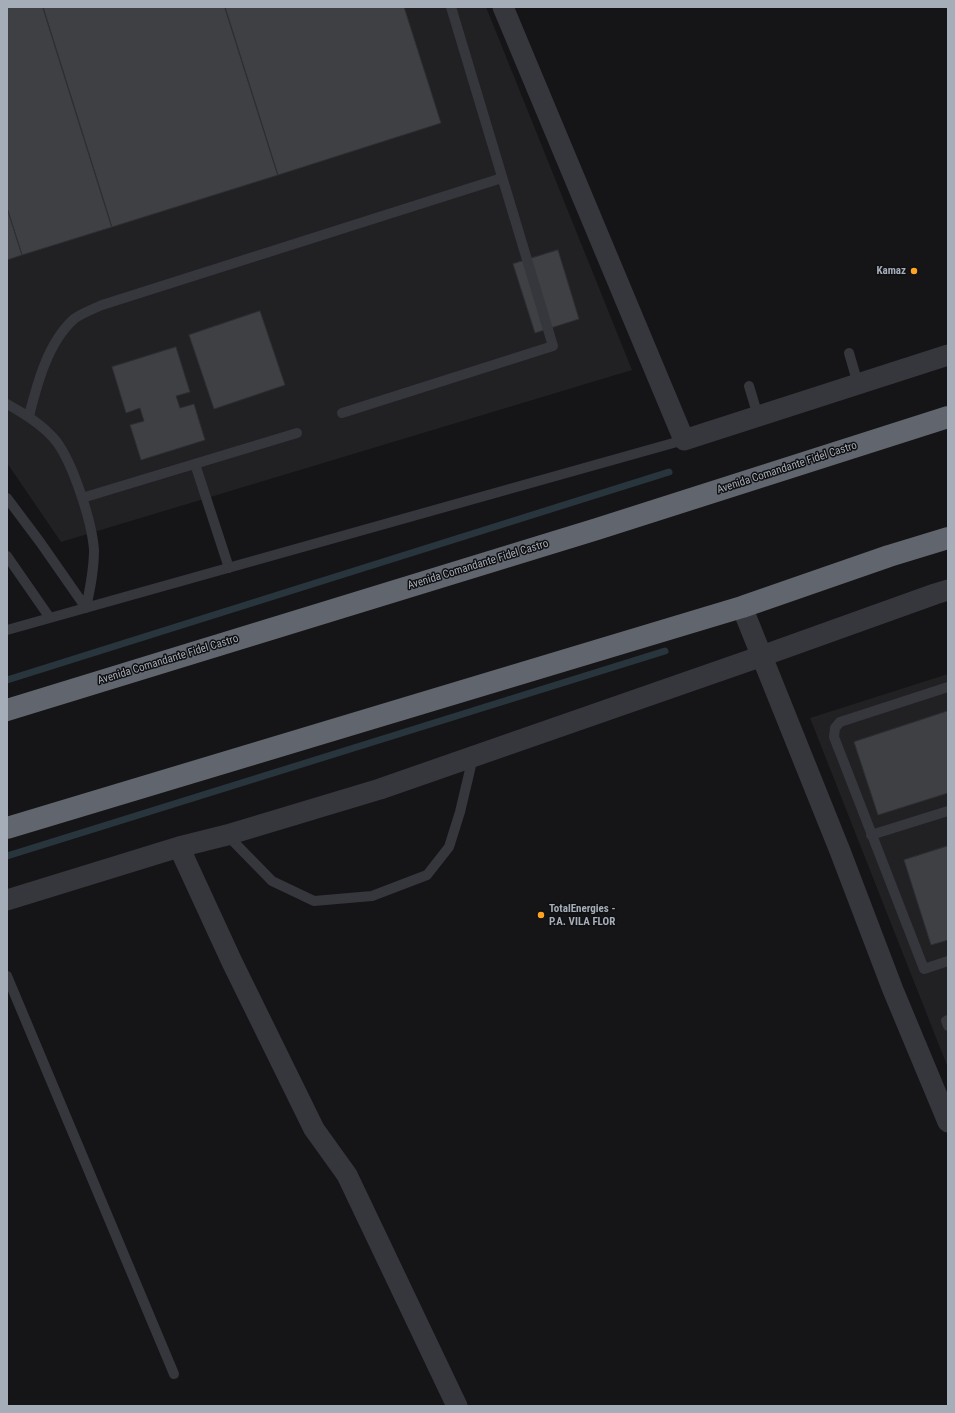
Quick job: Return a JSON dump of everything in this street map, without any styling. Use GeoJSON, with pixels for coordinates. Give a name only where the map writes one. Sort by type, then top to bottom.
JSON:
{"type":"FeatureCollection","features":[{"type":"Feature","properties":{"kind":"highway","name":"Avenida Comandante Fidel Castro"},"geometry":{"type":"LineString","coordinates":[[7,710],[589,531],[948,418]]}},
{"type":"Feature","properties":{"kind":"highway"},"geometry":{"type":"LineString","coordinates":[[7,828],[742,607],[889,556],[948,538]]}},
{"type":"Feature","properties":{"kind":"street"},"geometry":{"type":"LineString","coordinates":[[503,7],[684,440],[948,355]]}},
{"type":"Feature","properties":{"kind":"street"},"geometry":{"type":"LineString","coordinates":[[7,900],[179,847],[227,835],[380,788],[473,757],[948,590]]}},
{"type":"Feature","properties":{"kind":"street"},"geometry":{"type":"LineString","coordinates":[[742,607],[840,851],[893,990],[948,1122]]}},
{"type":"Feature","properties":{"kind":"street"},"geometry":{"type":"LineString","coordinates":[[179,847],[235,969],[314,1128],[347,1175],[456,1406]]}},
{"type":"Feature","properties":{"kind":"lane"},"geometry":{"type":"LineString","coordinates":[[342,413],[553,346],[451,7]]}},
{"type":"Feature","properties":{"kind":"lane"},"geometry":{"type":"LineString","coordinates":[[29,416],[38,382],[55,342],[75,319],[102,305],[502,178]]}},
{"type":"Feature","properties":{"kind":"lane"},"geometry":{"type":"LineString","coordinates":[[849,353],[858,384]]}},
{"type":"Feature","properties":{"kind":"lane"},"geometry":{"type":"LineString","coordinates":[[749,386],[758,416]]}},
{"type":"Feature","properties":{"kind":"lane"},"geometry":{"type":"LineString","coordinates":[[7,404],[29,416],[56,441],[71,466],[87,513],[94,550],[92,576],[86,608]]}},
{"type":"Feature","properties":{"kind":"lane"},"geometry":{"type":"LineString","coordinates":[[82,498],[297,433]]}},
{"type":"Feature","properties":{"kind":"lane"},"geometry":{"type":"LineString","coordinates":[[7,630],[684,440]]}},
{"type":"Feature","properties":{"kind":"lane"},"geometry":{"type":"LineString","coordinates":[[195,464],[229,568]]}},
{"type":"Feature","properties":{"kind":"lane"},"geometry":{"type":"LineString","coordinates":[[7,498],[86,608]]}},
{"type":"Feature","properties":{"kind":"lane"},"geometry":{"type":"LineString","coordinates":[[7,556],[50,618]]}},
{"type":"Feature","properties":{"kind":"lane"},"geometry":{"type":"LineString","coordinates":[[947,965],[924,969],[834,737],[835,728],[840,722],[948,687]]}},
{"type":"Feature","properties":{"kind":"lane"},"geometry":{"type":"LineString","coordinates":[[227,835],[272,881],[314,901],[372,896],[427,875],[449,847],[460,812],[473,757]]}},
{"type":"Feature","properties":{"kind":"lane"},"geometry":{"type":"LineString","coordinates":[[871,835],[948,811]]}},
{"type":"Feature","properties":{"kind":"lane"},"geometry":{"type":"LineString","coordinates":[[7,976],[174,1374]]}},
{"type":"Feature","properties":{"kind":"shaded area"},"geometry":{"type":"Polygon","coordinates":[[[7,7],[486,7],[632,370],[61,542],[7,463],[7,7]]]}},
{"type":"Feature","properties":{"kind":"shaded area"},"geometry":{"type":"Polygon","coordinates":[[[948,674],[948,1068],[810,718],[948,674]]]}},
{"type":"Feature","properties":{"kind":"building"},"geometry":{"type":"Polygon","coordinates":[[[7,7],[43,7],[112,227],[22,255],[7,208],[7,7]]]}},
{"type":"Feature","properties":{"kind":"building"},"geometry":{"type":"Polygon","coordinates":[[[43,7],[225,7],[278,175],[112,227],[43,7]]]}},
{"type":"Feature","properties":{"kind":"building"},"geometry":{"type":"Polygon","coordinates":[[[225,7],[404,7],[441,123],[278,175],[225,7]]]}},
{"type":"Feature","properties":{"kind":"building"},"geometry":{"type":"Polygon","coordinates":[[[7,208],[22,255],[7,260],[7,208]]]}},
{"type":"Feature","properties":{"kind":"building"},"geometry":{"type":"Polygon","coordinates":[[[558,250],[579,319],[535,333],[513,264],[558,250]]]}},
{"type":"Feature","properties":{"kind":"building"},"geometry":{"type":"Polygon","coordinates":[[[260,311],[285,385],[214,409],[189,335],[260,311]]]}},
{"type":"Feature","properties":{"kind":"building"},"geometry":{"type":"Polygon","coordinates":[[[176,347],[190,392],[176,396],[180,408],[194,404],[205,440],[141,460],[130,425],[144,421],[140,408],[126,413],[112,367],[176,347]]]}},
{"type":"Feature","properties":{"kind":"building"},"geometry":{"type":"Polygon","coordinates":[[[948,711],[948,793],[878,815],[854,742],[948,711]]]}},
{"type":"Feature","properties":{"kind":"building"},"geometry":{"type":"Polygon","coordinates":[[[948,846],[948,940],[931,945],[904,860],[948,846]]]}},
{"type":"Feature","properties":{"kind":"waterway"},"geometry":{"type":"LineString","coordinates":[[7,680],[669,472]]}},
{"type":"Feature","properties":{"kind":"waterway"},"geometry":{"type":"LineString","coordinates":[[7,856],[665,651]]}},
{"type":"Feature","properties":{"kind":"place","name":"Kamaz"},"geometry":{"type":"Point","coordinates":[914,271]}},
{"type":"Feature","properties":{"kind":"place","name":"TotalEnergies - P.A. VILA FLOR"},"geometry":{"type":"Point","coordinates":[541,915]}}]}
